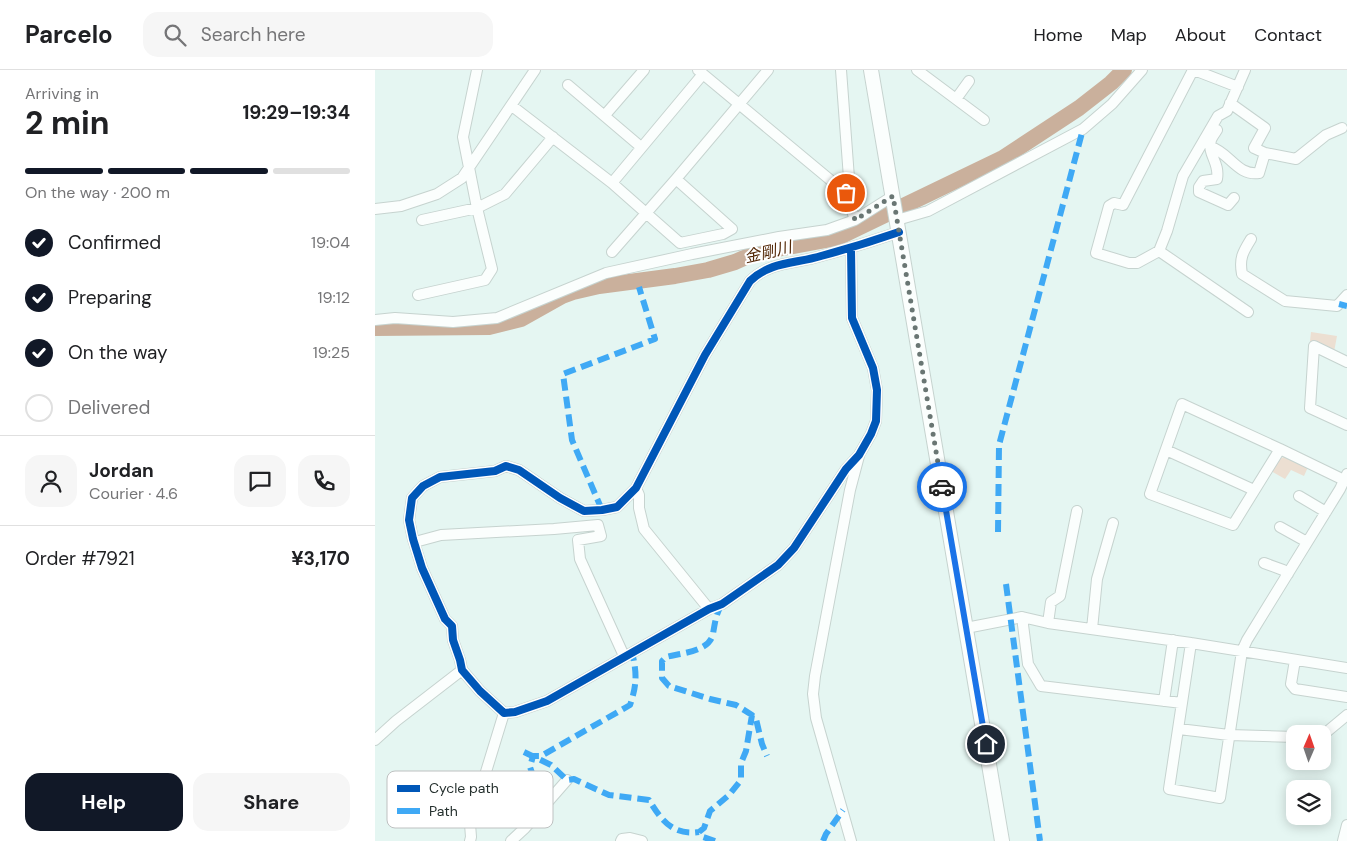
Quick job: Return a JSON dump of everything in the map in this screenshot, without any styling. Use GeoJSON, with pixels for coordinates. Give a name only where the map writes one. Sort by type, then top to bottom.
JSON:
{"type":"FeatureCollection","features":[{"type":"Feature","properties":{"kind":"main road"},"geometry":{"type":"LineString","coordinates":[[871,70],[1002,841]]}},
{"type":"Feature","properties":{"kind":"street"},"geometry":{"type":"LineString","coordinates":[[418,295],[485,280],[492,269],[477,208],[463,137],[477,70]]}},
{"type":"Feature","properties":{"kind":"street"},"geometry":{"type":"LineString","coordinates":[[375,209],[401,206],[437,194],[462,178],[535,70]]}},
{"type":"Feature","properties":{"kind":"street"},"geometry":{"type":"LineString","coordinates":[[605,115],[644,70]]}},
{"type":"Feature","properties":{"kind":"street"},"geometry":{"type":"LineString","coordinates":[[612,252],[676,180],[768,70]]}},
{"type":"Feature","properties":{"kind":"street"},"geometry":{"type":"LineString","coordinates":[[841,70],[849,178],[846,193],[855,220]]}},
{"type":"Feature","properties":{"kind":"street"},"geometry":{"type":"LineString","coordinates":[[917,70],[984,120]]}},
{"type":"Feature","properties":{"kind":"street"},"geometry":{"type":"LineString","coordinates":[[375,320],[395,318],[453,322],[497,318],[607,273],[721,248],[827,230],[855,220],[896,213],[928,211],[1083,129],[1112,104],[1142,70]]}},
{"type":"Feature","properties":{"kind":"street"},"geometry":{"type":"LineString","coordinates":[[1229,107],[1218,116],[1183,176],[1167,231],[1159,251],[1137,263],[1129,263],[1096,253],[1109,206],[1114,203],[1123,205],[1194,70],[1238,87]]}},
{"type":"Feature","properties":{"kind":"street"},"geometry":{"type":"LineString","coordinates":[[1233,198],[1229,206],[1199,192],[1199,187],[1203,181],[1217,179],[1218,164],[1211,152],[1211,141],[1229,107],[1245,70]]}},
{"type":"Feature","properties":{"kind":"street"},"geometry":{"type":"LineString","coordinates":[[612,183],[700,72],[846,193]]}},
{"type":"Feature","properties":{"kind":"street"},"geometry":{"type":"LineString","coordinates":[[955,98],[969,81]]}},
{"type":"Feature","properties":{"kind":"street"},"geometry":{"type":"LineString","coordinates":[[568,84],[641,147]]}},
{"type":"Feature","properties":{"kind":"street"},"geometry":{"type":"LineString","coordinates":[[512,106],[612,183],[680,243],[723,234],[732,229],[676,180]]}},
{"type":"Feature","properties":{"kind":"street"},"geometry":{"type":"LineString","coordinates":[[1229,107],[1265,128],[1254,148],[1265,153],[1296,158],[1326,135],[1342,128]]}},
{"type":"Feature","properties":{"kind":"street"},"geometry":{"type":"LineString","coordinates":[[422,220],[477,208],[505,194],[553,137]]}},
{"type":"Feature","properties":{"kind":"street"},"geometry":{"type":"LineString","coordinates":[[1211,147],[1219,149],[1243,171],[1250,174],[1259,173],[1265,153]]}},
{"type":"Feature","properties":{"kind":"street"},"geometry":{"type":"LineString","coordinates":[[851,248],[853,318],[873,368],[877,390],[876,422],[859,455],[846,469],[794,548],[778,565],[722,604],[709,609],[624,656],[547,701],[515,712],[504,713],[480,691],[462,670],[453,640],[452,626],[445,619],[422,568],[409,520],[412,498],[423,486],[440,477],[495,471],[506,466],[519,470],[560,498],[584,511],[617,507],[636,488],[705,355],[750,281],[770,267],[851,248],[896,213]]}},
{"type":"Feature","properties":{"kind":"street"},"geometry":{"type":"LineString","coordinates":[[1251,239],[1240,263],[1242,274],[1285,301],[1337,306],[1347,295]]}},
{"type":"Feature","properties":{"kind":"street"},"geometry":{"type":"LineString","coordinates":[[1159,251],[1248,312]]}},
{"type":"Feature","properties":{"kind":"street"},"geometry":{"type":"LineString","coordinates":[[1347,362],[1314,346],[1310,408],[1347,425]]}},
{"type":"Feature","properties":{"kind":"street"},"geometry":{"type":"LineString","coordinates":[[1191,643],[1169,789],[1220,798],[1242,650],[1346,477],[1182,404],[1150,494],[1233,525],[1280,449]]}},
{"type":"Feature","properties":{"kind":"street"},"geometry":{"type":"LineString","coordinates":[[1166,450],[1254,490]]}},
{"type":"Feature","properties":{"kind":"street"},"geometry":{"type":"LineString","coordinates":[[851,841],[816,718],[813,694],[843,529],[859,455]]}},
{"type":"Feature","properties":{"kind":"street"},"geometry":{"type":"LineString","coordinates":[[636,488],[639,495],[639,508],[644,529],[709,609]]}},
{"type":"Feature","properties":{"kind":"street"},"geometry":{"type":"LineString","coordinates":[[1299,496],[1326,512]]}},
{"type":"Feature","properties":{"kind":"street"},"geometry":{"type":"LineString","coordinates":[[1047,623],[1051,602],[1060,596],[1077,511]]}},
{"type":"Feature","properties":{"kind":"street"},"geometry":{"type":"LineString","coordinates":[[1092,629],[1097,579],[1113,522]]}},
{"type":"Feature","properties":{"kind":"street"},"geometry":{"type":"LineString","coordinates":[[415,542],[441,535],[598,525],[601,536],[578,540],[580,559],[624,656]]}},
{"type":"Feature","properties":{"kind":"street"},"geometry":{"type":"LineString","coordinates":[[1280,527],[1307,542]]}},
{"type":"Feature","properties":{"kind":"street"},"geometry":{"type":"LineString","coordinates":[[1264,563],[1283,570],[1288,574]]}},
{"type":"Feature","properties":{"kind":"street"},"geometry":{"type":"LineString","coordinates":[[966,628],[1022,617],[1047,623],[1242,650],[1347,668]]}},
{"type":"Feature","properties":{"kind":"street"},"geometry":{"type":"LineString","coordinates":[[1022,617],[1028,664],[1041,686],[1182,703]]}},
{"type":"Feature","properties":{"kind":"street"},"geometry":{"type":"LineString","coordinates":[[1164,701],[1173,640]]}},
{"type":"Feature","properties":{"kind":"street"},"geometry":{"type":"LineString","coordinates":[[1295,660],[1291,684],[1295,689],[1347,697]]}},
{"type":"Feature","properties":{"kind":"street"},"geometry":{"type":"LineString","coordinates":[[375,740],[396,721],[462,670]]}},
{"type":"Feature","properties":{"kind":"street"},"geometry":{"type":"LineString","coordinates":[[486,771],[504,713]]}},
{"type":"Feature","properties":{"kind":"street"},"geometry":{"type":"LineString","coordinates":[[1331,728],[1347,715]]}},
{"type":"Feature","properties":{"kind":"street"},"geometry":{"type":"LineString","coordinates":[[1179,729],[1229,735],[1286,737]]}},
{"type":"Feature","properties":{"kind":"street"},"geometry":{"type":"LineString","coordinates":[[553,796],[567,780]]}},
{"type":"Feature","properties":{"kind":"street"},"geometry":{"type":"LineString","coordinates":[[1343,841],[1347,825]]}},
{"type":"Feature","properties":{"kind":"street"},"geometry":{"type":"LineString","coordinates":[[469,841],[471,837],[470,828]]}},
{"type":"Feature","properties":{"kind":"street"},"geometry":{"type":"LineString","coordinates":[[511,841],[525,828]]}},
{"type":"Feature","properties":{"kind":"street"},"geometry":{"type":"LineString","coordinates":[[621,841],[630,838],[642,841]]}},
{"type":"Feature","properties":{"kind":"shaded area"},"geometry":{"type":"Polygon","coordinates":[[[1311,332],[1337,336],[1334,352],[1310,341],[1311,332]]]}},
{"type":"Feature","properties":{"kind":"shaded area"},"geometry":{"type":"Polygon","coordinates":[[[1286,456],[1308,467],[1304,476],[1291,470],[1285,479],[1271,471],[1277,460],[1286,456]]]}},
{"type":"Feature","properties":{"kind":"waterway","name":"金剛川"},"geometry":{"type":"LineString","coordinates":[[375,328],[489,327],[521,319],[562,296],[573,292],[599,286],[708,270],[735,262],[755,253],[837,238],[1003,158],[1079,108],[1111,83],[1124,70]]}},
{"type":"Feature","properties":{"kind":"marked path"},"geometry":{"type":"LineString","coordinates":[[998,532],[999,445],[1083,129]]}},
{"type":"Feature","properties":{"kind":"marked path"},"geometry":{"type":"LineString","coordinates":[[602,510],[572,440],[563,374],[655,339],[639,287]]}},
{"type":"Feature","properties":{"kind":"marked path"},"geometry":{"type":"LineString","coordinates":[[1339,304],[1347,306]]}},
{"type":"Feature","properties":{"kind":"marked path"},"geometry":{"type":"LineString","coordinates":[[1006,584],[1040,841]]}},
{"type":"Feature","properties":{"kind":"marked path"},"geometry":{"type":"LineString","coordinates":[[722,604],[717,615],[713,634],[706,645],[694,651],[666,657],[662,661],[662,678],[669,686],[736,705],[752,715],[756,719],[767,756]]}},
{"type":"Feature","properties":{"kind":"marked path"},"geometry":{"type":"LineString","coordinates":[[531,771],[530,767],[533,756],[541,756],[630,705],[635,679],[632,652]]}},
{"type":"Feature","properties":{"kind":"marked path"},"geometry":{"type":"LineString","coordinates":[[715,841],[703,837],[699,832],[704,828],[710,811],[729,795],[741,780],[741,763],[746,751],[752,715]]}},
{"type":"Feature","properties":{"kind":"marked path"},"geometry":{"type":"LineString","coordinates":[[524,752],[551,765],[567,780],[574,779],[609,795],[649,800],[663,820],[675,829],[682,832],[699,832]]}},
{"type":"Feature","properties":{"kind":"marked path"},"geometry":{"type":"LineString","coordinates":[[823,841],[843,810]]}},
{"type":"Feature","properties":{"kind":"cycle path"},"geometry":{"type":"LineString","coordinates":[[851,248],[852,318],[873,368],[877,390],[876,421],[859,455],[846,469],[794,548],[778,565],[722,604],[709,609],[547,701],[515,712],[504,713],[480,691],[462,670],[453,640],[452,626],[445,619],[422,568],[413,539],[409,520],[412,498],[423,486],[440,477],[495,471],[506,466],[519,470],[560,498],[584,511],[617,507],[636,488],[705,355],[750,281],[775,266],[811,259],[899,232]]}},
{"type":"Feature","properties":{"kind":"way so far"},"geometry":{"type":"LineString","coordinates":[[846,193],[855,220],[893,196],[942,487]]}},
{"type":"Feature","properties":{"kind":"route"},"geometry":{"type":"LineString","coordinates":[[942,487],[986,744]]}}]}
